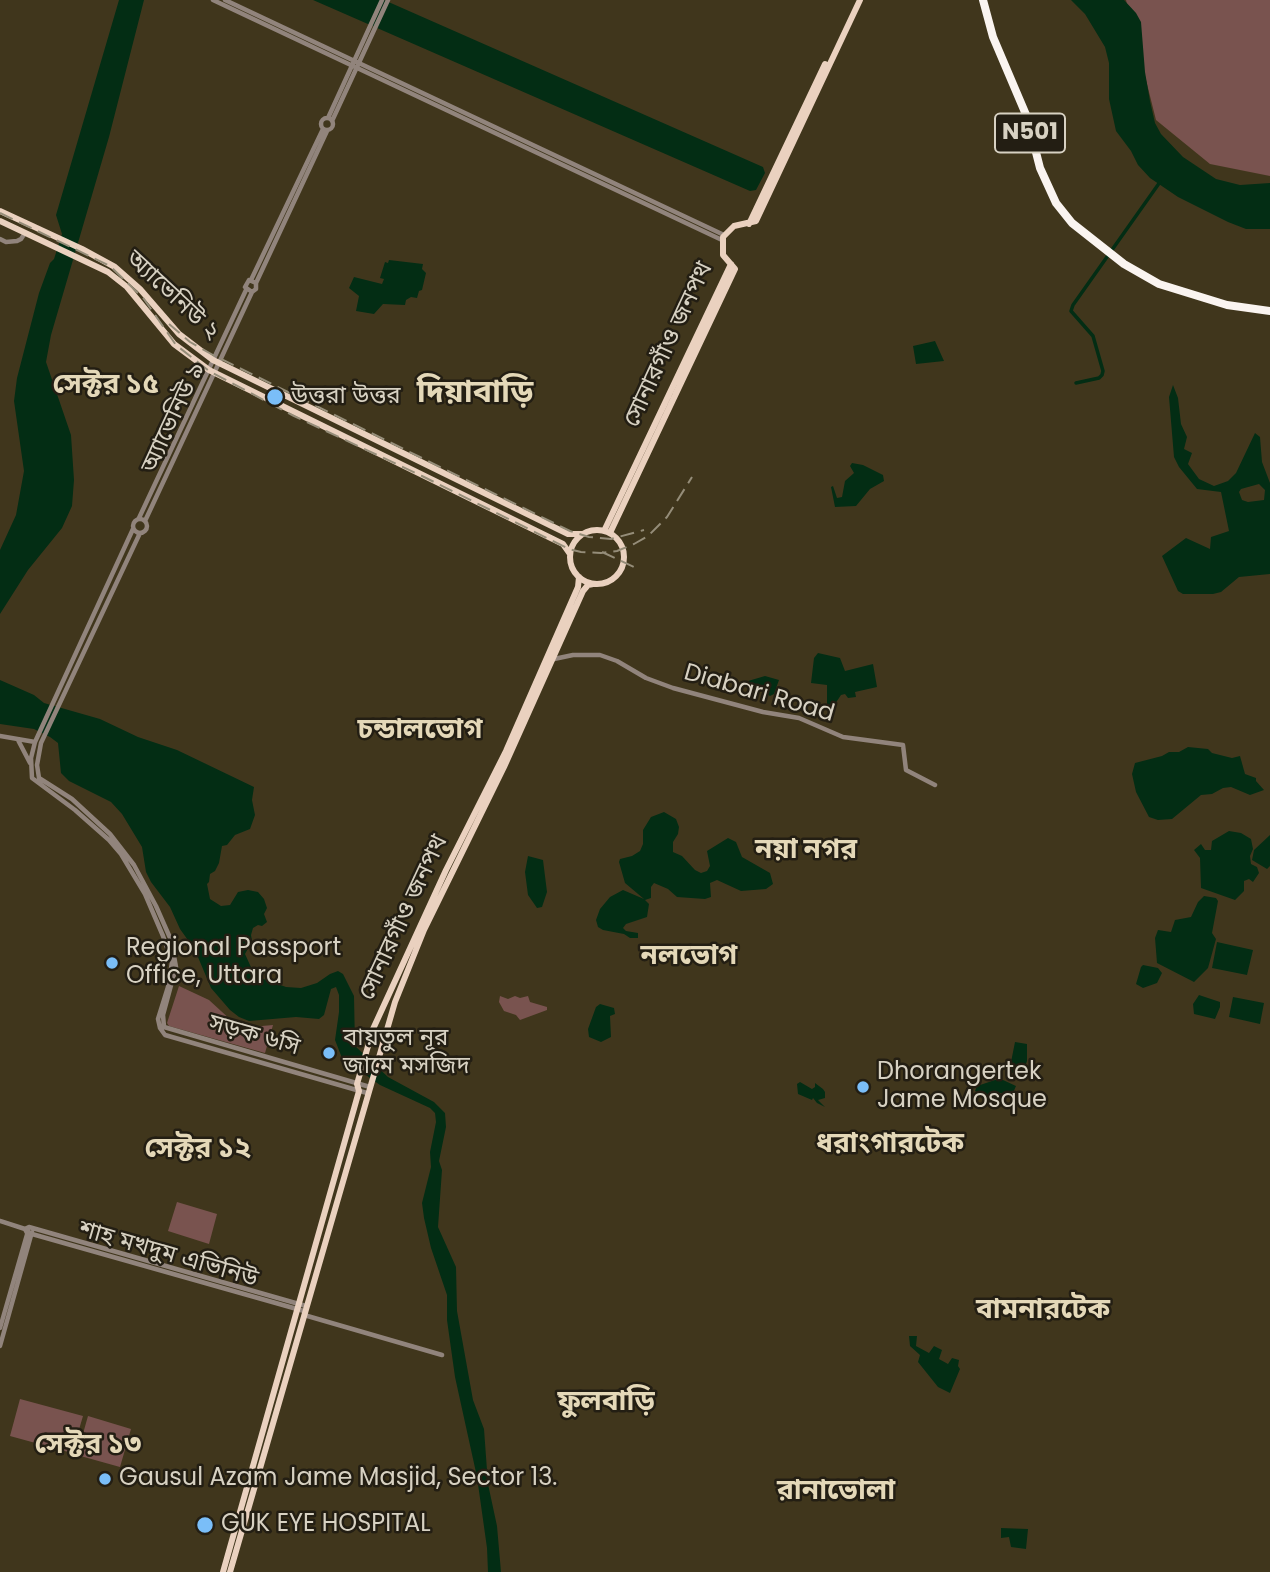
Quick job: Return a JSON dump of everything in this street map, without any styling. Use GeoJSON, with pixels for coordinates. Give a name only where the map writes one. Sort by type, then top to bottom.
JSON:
{"type":"FeatureCollection","features":[{"type":"Feature","properties":{"kind":"highway","name":"N501"},"geometry":{"type":"LineString","coordinates":[[983,0],[993,37],[1027,117],[1035,154],[1047,186],[1063,213],[1104,249],[1160,284],[1227,305],[1270,311]]}},
{"type":"Feature","properties":{"kind":"main road","name":"সোনারগাঁও জনপথ"},"geometry":{"type":"LineString","coordinates":[[365,1086],[373,1029],[409,948],[539,683],[554,659],[583,591],[588,585],[614,579],[622,568],[622,546],[607,532],[733,267],[723,255],[720,236],[734,226],[753,222],[857,0]]}},
{"type":"Feature","properties":{"kind":"main road","name":"অ্যাভেনিউ ২"},"geometry":{"type":"LineString","coordinates":[[0,211],[82,249],[122,272],[179,334],[218,358],[568,534],[583,534]]}},
{"type":"Feature","properties":{"kind":"main road","name":"অ্যাভেনিউ ২"},"geometry":{"type":"LineString","coordinates":[[0,221],[102,268],[120,280],[174,344],[211,371],[563,544],[570,554]]}},
{"type":"Feature","properties":{"kind":"main road"},"geometry":{"type":"LineString","coordinates":[[593,584],[579,577],[572,568],[570,554],[583,534],[589,531],[607,532]]}},
{"type":"Feature","properties":{"kind":"main road","name":"সোনারগাঁও জনপথ"},"geometry":{"type":"LineString","coordinates":[[223,1572],[365,1086],[395,1002],[424,930],[539,683],[578,587],[579,577]]}},
{"type":"Feature","properties":{"kind":"main road"},"geometry":{"type":"LineString","coordinates":[[373,1029],[386,1033]]}},
{"type":"Feature","properties":{"kind":"main road","name":"সোনারগাঁও জনপথ"},"geometry":{"type":"LineString","coordinates":[[230,1572],[287,1359]]}},
{"type":"Feature","properties":{"kind":"street"},"geometry":{"type":"LineString","coordinates":[[213,0],[356,64]]}},
{"type":"Feature","properties":{"kind":"street"},"geometry":{"type":"LineString","coordinates":[[225,0],[720,236]]}},
{"type":"Feature","properties":{"kind":"street","name":"অ্যাভেনিউ ৯"},"geometry":{"type":"LineString","coordinates":[[249,291],[256,289],[254,281],[325,130],[332,128],[330,120],[382,0]]}},
{"type":"Feature","properties":{"kind":"street","name":"অ্যাভেনিউ ৯"},"geometry":{"type":"LineString","coordinates":[[371,30],[388,0]]}},
{"type":"Feature","properties":{"kind":"street","name":"অ্যাভেনিউ ৯"},"geometry":{"type":"LineString","coordinates":[[325,130],[321,121],[330,120]]}},
{"type":"Feature","properties":{"kind":"street"},"geometry":{"type":"LineString","coordinates":[[0,239],[6,242],[17,240],[25,233]]}},
{"type":"Feature","properties":{"kind":"street","name":"অ্যাভেনিউ ৯"},"geometry":{"type":"LineString","coordinates":[[37,741],[133,529],[133,523],[139,518],[249,291],[246,283],[254,281]]}},
{"type":"Feature","properties":{"kind":"street","name":"অ্যাভেনিউ ৯"},"geometry":{"type":"LineString","coordinates":[[37,741],[64,693],[140,533],[146,529],[145,521],[211,371]]}},
{"type":"Feature","properties":{"kind":"street"},"geometry":{"type":"LineString","coordinates":[[139,518],[145,521]]}},
{"type":"Feature","properties":{"kind":"street"},"geometry":{"type":"LineString","coordinates":[[133,529],[140,533]]}},
{"type":"Feature","properties":{"kind":"street","name":"Diabari Road"},"geometry":{"type":"LineString","coordinates":[[554,659],[589,654],[609,657],[646,678],[673,688],[763,712],[799,718],[843,737],[903,745],[906,770],[935,785]]}},
{"type":"Feature","properties":{"kind":"street"},"geometry":{"type":"LineString","coordinates":[[58,690],[64,693]]}},
{"type":"Feature","properties":{"kind":"street"},"geometry":{"type":"LineString","coordinates":[[0,736],[37,741]]}},
{"type":"Feature","properties":{"kind":"street"},"geometry":{"type":"LineString","coordinates":[[18,739],[31,765]]}},
{"type":"Feature","properties":{"kind":"street"},"geometry":{"type":"LineString","coordinates":[[37,741],[31,765],[32,778],[75,810],[115,847],[145,894],[172,962],[168,987],[159,1014],[164,1030]]}},
{"type":"Feature","properties":{"kind":"street"},"geometry":{"type":"LineString","coordinates":[[37,741],[39,778],[72,799],[125,851],[164,921],[176,967],[163,1015],[164,1030]]}},
{"type":"Feature","properties":{"kind":"street","name":"সড়ক ৬সি"},"geometry":{"type":"LineString","coordinates":[[164,1030],[212,1046],[365,1086]]}},
{"type":"Feature","properties":{"kind":"street","name":"শাহ মখদুম এভিনিউ"},"geometry":{"type":"LineString","coordinates":[[0,1221],[302,1309],[442,1355]]}},
{"type":"Feature","properties":{"kind":"street"},"geometry":{"type":"LineString","coordinates":[[0,1328],[30,1230]]}},
{"type":"Feature","properties":{"kind":"street"},"geometry":{"type":"LineString","coordinates":[[0,1346],[30,1230]]}},
{"type":"Feature","properties":{"kind":"shaded area"},"geometry":{"type":"Polygon","coordinates":[[[119,0],[144,0],[109,137],[51,335],[46,362],[71,435],[74,480],[72,506],[62,528],[28,570],[0,614],[0,550],[16,515],[24,471],[14,401],[17,378],[39,293],[62,234],[56,215],[119,0]]]}},
{"type":"Feature","properties":{"kind":"shaded area"},"geometry":{"type":"Polygon","coordinates":[[[313,0],[384,0],[763,167],[765,173],[756,190],[750,191],[313,0]]]}},
{"type":"Feature","properties":{"kind":"shaded area"},"geometry":{"type":"Polygon","coordinates":[[[1071,0],[1124,0],[1136,13],[1141,22],[1150,101],[1155,123],[1161,134],[1183,157],[1216,179],[1240,185],[1270,183],[1270,229],[1246,229],[1228,222],[1178,197],[1150,178],[1138,165],[1116,131],[1109,99],[1109,63],[1105,47],[1085,14],[1071,0]]]}},
{"type":"Feature","properties":{"kind":"shaded area"},"geometry":{"type":"Polygon","coordinates":[[[1126,0],[1270,0],[1270,176],[1210,164],[1156,120],[1126,0]]]}},
{"type":"Feature","properties":{"kind":"shaded area"},"geometry":{"type":"Polygon","coordinates":[[[389,260],[423,264],[422,269],[426,273],[417,298],[411,297],[406,300],[405,305],[383,304],[374,314],[356,311],[359,296],[349,288],[354,277],[382,284],[384,279],[380,278],[385,262],[388,263],[389,260]]]}},
{"type":"Feature","properties":{"kind":"shaded area"},"geometry":{"type":"Polygon","coordinates":[[[935,341],[944,361],[916,364],[913,346],[935,341]]]}},
{"type":"Feature","properties":{"kind":"shaded area"},"geometry":{"type":"Polygon","coordinates":[[[1173,385],[1178,398],[1181,424],[1187,437],[1184,449],[1192,453],[1188,464],[1199,479],[1214,486],[1228,481],[1236,473],[1255,433],[1260,437],[1262,462],[1270,483],[1270,574],[1239,577],[1221,592],[1213,594],[1183,594],[1178,591],[1162,556],[1186,538],[1210,549],[1211,537],[1229,531],[1221,492],[1197,489],[1174,457],[1169,397],[1173,385]],[[1259,484],[1239,492],[1242,500],[1248,502],[1264,500],[1265,490],[1259,484]]]}},
{"type":"Feature","properties":{"kind":"shaded area"},"geometry":{"type":"Polygon","coordinates":[[[852,463],[863,465],[883,475],[884,481],[870,489],[856,506],[835,507],[831,487],[833,486],[837,498],[842,497],[845,481],[854,473],[850,466],[852,463]]]}},
{"type":"Feature","properties":{"kind":"shaded area"},"geometry":{"type":"Polygon","coordinates":[[[818,653],[840,658],[845,671],[873,664],[877,687],[855,692],[856,697],[841,695],[835,704],[827,707],[827,685],[811,683],[814,658],[818,653]]]}},
{"type":"Feature","properties":{"kind":"shaded area"},"geometry":{"type":"Polygon","coordinates":[[[765,676],[779,680],[774,694],[770,696],[748,681],[765,676]]]}},
{"type":"Feature","properties":{"kind":"shaded area"},"geometry":{"type":"Polygon","coordinates":[[[0,680],[34,695],[44,703],[100,719],[138,737],[177,750],[254,787],[252,800],[255,815],[250,829],[235,835],[227,845],[222,846],[219,863],[210,874],[207,884],[210,899],[221,906],[230,905],[238,892],[248,890],[258,892],[264,899],[267,922],[253,928],[252,941],[245,954],[255,976],[286,987],[301,988],[317,983],[338,971],[343,974],[354,996],[355,1046],[388,1077],[434,1102],[445,1113],[446,1127],[439,1161],[442,1170],[438,1227],[456,1267],[457,1311],[473,1400],[484,1429],[488,1484],[497,1526],[501,1572],[488,1572],[477,1477],[455,1377],[447,1320],[447,1295],[424,1218],[422,1203],[431,1167],[430,1152],[436,1122],[435,1113],[430,1108],[380,1085],[342,1058],[335,1040],[339,1012],[336,987],[331,989],[324,1015],[319,1019],[296,1017],[249,1021],[230,1010],[211,988],[195,950],[180,929],[170,907],[151,882],[146,872],[142,847],[122,814],[111,802],[69,781],[61,773],[58,743],[50,737],[34,729],[0,724],[0,680]]]}},
{"type":"Feature","properties":{"kind":"shaded area"},"geometry":{"type":"Polygon","coordinates":[[[1188,747],[1208,749],[1212,753],[1232,758],[1240,756],[1245,774],[1256,778],[1264,790],[1250,795],[1231,787],[1223,788],[1212,794],[1201,795],[1172,819],[1158,820],[1149,817],[1136,792],[1132,774],[1135,763],[1169,752],[1179,752],[1188,747]]]}},
{"type":"Feature","properties":{"kind":"shaded area"},"geometry":{"type":"Polygon","coordinates":[[[664,812],[676,819],[679,827],[673,842],[673,852],[682,856],[695,870],[701,873],[707,871],[710,866],[707,851],[728,838],[736,842],[742,857],[770,873],[773,884],[766,889],[741,891],[717,880],[710,883],[711,897],[705,899],[677,897],[668,889],[654,883],[651,887],[651,898],[645,900],[649,904],[647,917],[626,924],[623,928],[638,933],[638,938],[603,930],[598,927],[596,920],[600,909],[610,897],[623,890],[644,899],[625,883],[619,862],[620,859],[640,851],[643,830],[651,817],[664,812]]]}},
{"type":"Feature","properties":{"kind":"shaded area"},"geometry":{"type":"Polygon","coordinates":[[[1229,831],[1241,833],[1251,839],[1251,864],[1257,867],[1259,873],[1253,882],[1249,879],[1244,881],[1244,891],[1235,900],[1201,888],[1200,858],[1194,850],[1201,844],[1205,850],[1211,850],[1212,841],[1229,831]]]}},
{"type":"Feature","properties":{"kind":"shaded area"},"geometry":{"type":"Polygon","coordinates":[[[1270,835],[1270,866],[1267,869],[1252,860],[1254,850],[1270,835]]]}},
{"type":"Feature","properties":{"kind":"shaded area"},"geometry":{"type":"Polygon","coordinates":[[[528,856],[543,860],[547,892],[542,907],[537,908],[528,895],[525,872],[528,856]]]}},
{"type":"Feature","properties":{"kind":"shaded area"},"geometry":{"type":"Polygon","coordinates":[[[1204,896],[1216,898],[1218,901],[1212,933],[1216,939],[1208,968],[1194,982],[1157,963],[1155,938],[1158,930],[1171,932],[1175,920],[1191,917],[1204,896]]]}},
{"type":"Feature","properties":{"kind":"shaded area"},"geometry":{"type":"Polygon","coordinates":[[[1217,942],[1253,950],[1247,975],[1212,968],[1217,942]]]}},
{"type":"Feature","properties":{"kind":"shaded area"},"geometry":{"type":"Polygon","coordinates":[[[1143,965],[1158,968],[1162,973],[1157,983],[1143,988],[1136,984],[1143,965]]]}},
{"type":"Feature","properties":{"kind":"shaded area"},"geometry":{"type":"Polygon","coordinates":[[[179,986],[209,1000],[233,1022],[251,1027],[273,1025],[265,1053],[169,1026],[167,1023],[179,986]]]}},
{"type":"Feature","properties":{"kind":"shaded area"},"geometry":{"type":"Polygon","coordinates":[[[1199,995],[1220,1002],[1215,1019],[1194,1014],[1193,1004],[1199,995]]]}},
{"type":"Feature","properties":{"kind":"shaded area"},"geometry":{"type":"Polygon","coordinates":[[[500,996],[508,999],[528,996],[530,1002],[547,1007],[547,1010],[520,1020],[516,1015],[504,1011],[499,1002],[500,996]]]}},
{"type":"Feature","properties":{"kind":"shaded area"},"geometry":{"type":"Polygon","coordinates":[[[1233,997],[1264,1003],[1260,1024],[1229,1017],[1233,997]]]}},
{"type":"Feature","properties":{"kind":"shaded area"},"geometry":{"type":"Polygon","coordinates":[[[600,1004],[614,1008],[615,1014],[610,1016],[611,1037],[601,1042],[589,1037],[588,1029],[596,1007],[600,1004]]]}},
{"type":"Feature","properties":{"kind":"shaded area"},"geometry":{"type":"Polygon","coordinates":[[[1015,1042],[1027,1044],[1027,1061],[1022,1075],[1009,1072],[1015,1042]]]}},
{"type":"Feature","properties":{"kind":"shaded area"},"geometry":{"type":"Polygon","coordinates":[[[1003,1080],[1016,1086],[1013,1093],[991,1093],[989,1097],[975,1091],[977,1086],[1003,1080]]]}},
{"type":"Feature","properties":{"kind":"shaded area"},"geometry":{"type":"Polygon","coordinates":[[[800,1082],[812,1089],[815,1083],[823,1089],[825,1098],[818,1100],[825,1107],[813,1098],[812,1100],[798,1094],[797,1084],[800,1082]]]}},
{"type":"Feature","properties":{"kind":"shaded area"},"geometry":{"type":"Polygon","coordinates":[[[177,1202],[217,1214],[209,1244],[168,1231],[177,1202]]]}},
{"type":"Feature","properties":{"kind":"shaded area"},"geometry":{"type":"Polygon","coordinates":[[[909,1336],[917,1336],[916,1346],[929,1353],[934,1346],[942,1350],[939,1359],[948,1364],[952,1358],[959,1360],[960,1369],[950,1393],[938,1387],[918,1362],[920,1355],[910,1346],[909,1336]]]}},
{"type":"Feature","properties":{"kind":"shaded area"},"geometry":{"type":"Polygon","coordinates":[[[20,1399],[83,1416],[72,1453],[10,1436],[20,1399]]]}},
{"type":"Feature","properties":{"kind":"shaded area"},"geometry":{"type":"Polygon","coordinates":[[[88,1416],[131,1429],[120,1467],[77,1455],[88,1416]]]}},
{"type":"Feature","properties":{"kind":"shaded area"},"geometry":{"type":"Polygon","coordinates":[[[1001,1528],[1028,1529],[1026,1549],[1011,1547],[1009,1537],[1001,1538],[1001,1528]]]}},
{"type":"Feature","properties":{"kind":"waterway"},"geometry":{"type":"LineString","coordinates":[[1076,383],[1099,378],[1103,371],[1093,336],[1071,311],[1073,305],[1160,182]]}},
{"type":"Feature","properties":{"kind":"railway"},"geometry":{"type":"LineString","coordinates":[[0,213],[110,266],[144,299],[176,345],[209,371],[294,416],[569,549],[601,553],[617,551],[648,536],[667,517],[692,477]]}},
{"type":"Feature","properties":{"kind":"railway"},"geometry":{"type":"LineString","coordinates":[[169,324],[190,342],[213,355],[570,531],[589,537],[611,539],[644,530]]}},
{"type":"Feature","properties":{"kind":"railway"},"geometry":{"type":"LineString","coordinates":[[602,552],[636,568]]}},
{"type":"Feature","properties":{"kind":"place","name":"উত্তরা উত্তর"},"geometry":{"type":"Point","coordinates":[275,397]}},
{"type":"Feature","properties":{"kind":"place","name":"Regional Passport Office, Uttara"},"geometry":{"type":"Point","coordinates":[112,963]}},
{"type":"Feature","properties":{"kind":"place","name":"বায়তুল নূর জামে মসজিদ"},"geometry":{"type":"Point","coordinates":[329,1053]}},
{"type":"Feature","properties":{"kind":"place","name":"Dhorangertek Jame Mosque"},"geometry":{"type":"Point","coordinates":[863,1087]}},
{"type":"Feature","properties":{"kind":"place","name":"Gausul Azam Jame Masjid, Sector 13."},"geometry":{"type":"Point","coordinates":[105,1479]}},
{"type":"Feature","properties":{"kind":"place","name":"GUK EYE HOSPITAL"},"geometry":{"type":"Point","coordinates":[205,1525]}},
{"type":"Feature","properties":{"kind":"district","name":"সেক্টর ১৫"},"geometry":{"type":"Point","coordinates":[106,386]}},
{"type":"Feature","properties":{"kind":"district","name":"দিয়াবাড়ি"},"geometry":{"type":"Point","coordinates":[475,394]}},
{"type":"Feature","properties":{"kind":"district","name":"চন্ডালভোগ"},"geometry":{"type":"Point","coordinates":[420,731]}},
{"type":"Feature","properties":{"kind":"district","name":"নয়া নগর"},"geometry":{"type":"Point","coordinates":[806,851]}},
{"type":"Feature","properties":{"kind":"district","name":"নলভোগ"},"geometry":{"type":"Point","coordinates":[689,957]}},
{"type":"Feature","properties":{"kind":"district","name":"ধরাংগারটেক"},"geometry":{"type":"Point","coordinates":[890,1145]}},
{"type":"Feature","properties":{"kind":"district","name":"সেক্টর ১২"},"geometry":{"type":"Point","coordinates":[198,1150]}},
{"type":"Feature","properties":{"kind":"district","name":"বামনারটেক"},"geometry":{"type":"Point","coordinates":[1043,1311]}},
{"type":"Feature","properties":{"kind":"district","name":"ফুলবাড়ি"},"geometry":{"type":"Point","coordinates":[606,1403]}},
{"type":"Feature","properties":{"kind":"district","name":"সেক্টর ১৩"},"geometry":{"type":"Point","coordinates":[88,1446]}},
{"type":"Feature","properties":{"kind":"district","name":"রানাভোলা"},"geometry":{"type":"Point","coordinates":[836,1492]}}]}
